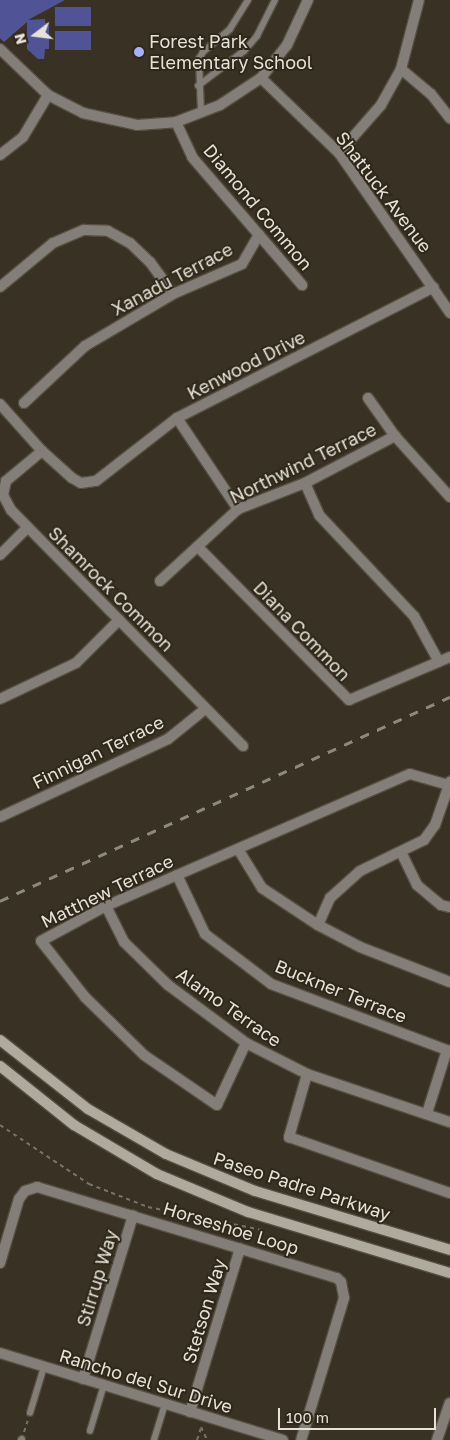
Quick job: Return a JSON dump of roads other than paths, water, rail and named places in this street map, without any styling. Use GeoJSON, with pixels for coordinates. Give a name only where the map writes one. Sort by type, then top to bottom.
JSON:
{"type":"FeatureCollection","features":[{"type":"Feature","properties":{"kind":"main road","name":"Paseo Padre Parkway"},"geometry":{"type":"LineString","coordinates":[[0,1040],[88,1109],[166,1154],[255,1191],[450,1250]]}},
{"type":"Feature","properties":{"kind":"main road"},"geometry":{"type":"LineString","coordinates":[[0,1066],[74,1125],[156,1174],[248,1212],[450,1274]]}},
{"type":"Feature","properties":{"kind":"street"},"geometry":{"type":"LineString","coordinates":[[0,48],[48,95],[83,113],[137,125],[176,122],[220,106],[261,78],[287,44],[308,0]]}},
{"type":"Feature","properties":{"kind":"street"},"geometry":{"type":"LineString","coordinates":[[339,152],[380,105],[401,69],[419,0]]}},
{"type":"Feature","properties":{"kind":"street"},"geometry":{"type":"LineString","coordinates":[[401,69],[431,94],[450,118]]}},
{"type":"Feature","properties":{"kind":"street","name":"Shattuck Avenue"},"geometry":{"type":"LineString","coordinates":[[261,78],[339,152],[434,286],[450,313]]}},
{"type":"Feature","properties":{"kind":"street"},"geometry":{"type":"LineString","coordinates":[[0,155],[23,137],[48,95]]}},
{"type":"Feature","properties":{"kind":"street","name":"Diamond Common"},"geometry":{"type":"LineString","coordinates":[[176,122],[192,157],[302,285]]}},
{"type":"Feature","properties":{"kind":"street"},"geometry":{"type":"LineString","coordinates":[[0,287],[52,244],[84,230],[92,230],[108,231],[130,243],[150,262],[173,294]]}},
{"type":"Feature","properties":{"kind":"street","name":"Xanadu Terrace"},"geometry":{"type":"LineString","coordinates":[[24,403],[85,346],[173,294],[242,264],[259,235]]}},
{"type":"Feature","properties":{"kind":"street","name":"Kenwood Drive"},"geometry":{"type":"LineString","coordinates":[[42,451],[82,483],[96,481],[177,418],[434,286]]}},
{"type":"Feature","properties":{"kind":"street"},"geometry":{"type":"LineString","coordinates":[[368,398],[396,436],[450,497]]}},
{"type":"Feature","properties":{"kind":"street"},"geometry":{"type":"LineString","coordinates":[[0,404],[42,451]]}},
{"type":"Feature","properties":{"kind":"street"},"geometry":{"type":"LineString","coordinates":[[177,418],[238,509]]}},
{"type":"Feature","properties":{"kind":"street","name":"Northwind Terrace"},"geometry":{"type":"LineString","coordinates":[[160,581],[238,509],[305,483],[396,436]]}},
{"type":"Feature","properties":{"kind":"street","name":"Shamrock Common"},"geometry":{"type":"LineString","coordinates":[[42,451],[13,472],[3,494],[11,510],[243,746]]}},
{"type":"Feature","properties":{"kind":"street"},"geometry":{"type":"LineString","coordinates":[[305,483],[320,515],[414,616],[439,662]]}},
{"type":"Feature","properties":{"kind":"street"},"geometry":{"type":"LineString","coordinates":[[0,555],[27,528]]}},
{"type":"Feature","properties":{"kind":"street","name":"Diana Common"},"geometry":{"type":"LineString","coordinates":[[198,547],[349,700],[450,657]]}},
{"type":"Feature","properties":{"kind":"street"},"geometry":{"type":"LineString","coordinates":[[0,699],[76,663],[119,620]]}},
{"type":"Feature","properties":{"kind":"street","name":"Finnigan Terrace"},"geometry":{"type":"LineString","coordinates":[[0,817],[168,739],[205,709]]}},
{"type":"Feature","properties":{"kind":"street","name":"Matthew Terrace"},"geometry":{"type":"LineString","coordinates":[[246,1043],[217,1105],[144,1055],[86,997],[40,941],[106,906],[410,774],[449,783]]}},
{"type":"Feature","properties":{"kind":"street"},"geometry":{"type":"LineString","coordinates":[[318,925],[330,898],[360,872],[424,840],[435,825],[449,783]]}},
{"type":"Feature","properties":{"kind":"street"},"geometry":{"type":"LineString","coordinates":[[238,849],[262,888],[318,925],[360,947],[450,982]]}},
{"type":"Feature","properties":{"kind":"street"},"geometry":{"type":"LineString","coordinates":[[401,852],[417,885],[441,905],[450,907]]}},
{"type":"Feature","properties":{"kind":"street","name":"Buckner Terrace"},"geometry":{"type":"LineString","coordinates":[[177,875],[205,934],[271,984],[449,1047],[427,1113]]}},
{"type":"Feature","properties":{"kind":"street","name":"Alamo Terrace"},"geometry":{"type":"LineString","coordinates":[[106,906],[124,942],[168,985],[246,1043],[306,1074],[450,1122]]}},
{"type":"Feature","properties":{"kind":"street"},"geometry":{"type":"LineString","coordinates":[[306,1074],[289,1137],[450,1194]]}},
{"type":"Feature","properties":{"kind":"street","name":"Horseshoe Loop"},"geometry":{"type":"LineString","coordinates":[[0,1263],[19,1199],[30,1188],[37,1187],[337,1278],[344,1289],[344,1298],[301,1440]]}},
{"type":"Feature","properties":{"kind":"street","name":"Stirrup Way"},"geometry":{"type":"LineString","coordinates":[[83,1379],[133,1215]]}},
{"type":"Feature","properties":{"kind":"street","name":"Stetson Way"},"geometry":{"type":"LineString","coordinates":[[190,1412],[240,1248]]}},
{"type":"Feature","properties":{"kind":"street","name":"Rancho del Sur Drive"},"geometry":{"type":"LineString","coordinates":[[0,1353],[284,1440]]}},
{"type":"Feature","properties":{"kind":"street"},"geometry":{"type":"LineString","coordinates":[[437,1440],[450,1403]]}},
{"type":"Feature","properties":{"kind":"lane"},"geometry":{"type":"LineString","coordinates":[[201,112],[198,86],[199,59],[203,52],[230,29],[248,0]]}},
{"type":"Feature","properties":{"kind":"lane"},"geometry":{"type":"LineString","coordinates":[[198,86],[244,51],[261,29],[275,0]]}},
{"type":"Feature","properties":{"kind":"lane"},"geometry":{"type":"LineString","coordinates":[[30,1413],[44,1367]]}},
{"type":"Feature","properties":{"kind":"lane"},"geometry":{"type":"LineString","coordinates":[[90,1431],[104,1385]]}},
{"type":"Feature","properties":{"kind":"lane"},"geometry":{"type":"LineString","coordinates":[[154,1440],[164,1404]]}},
{"type":"Feature","properties":{"kind":"railway"},"geometry":{"type":"LineString","coordinates":[[0,901],[450,697]]}},
{"type":"Feature","properties":{"kind":"place","name":"Forest Park Elementary School"},"geometry":{"type":"Point","coordinates":[139,52]}}]}
